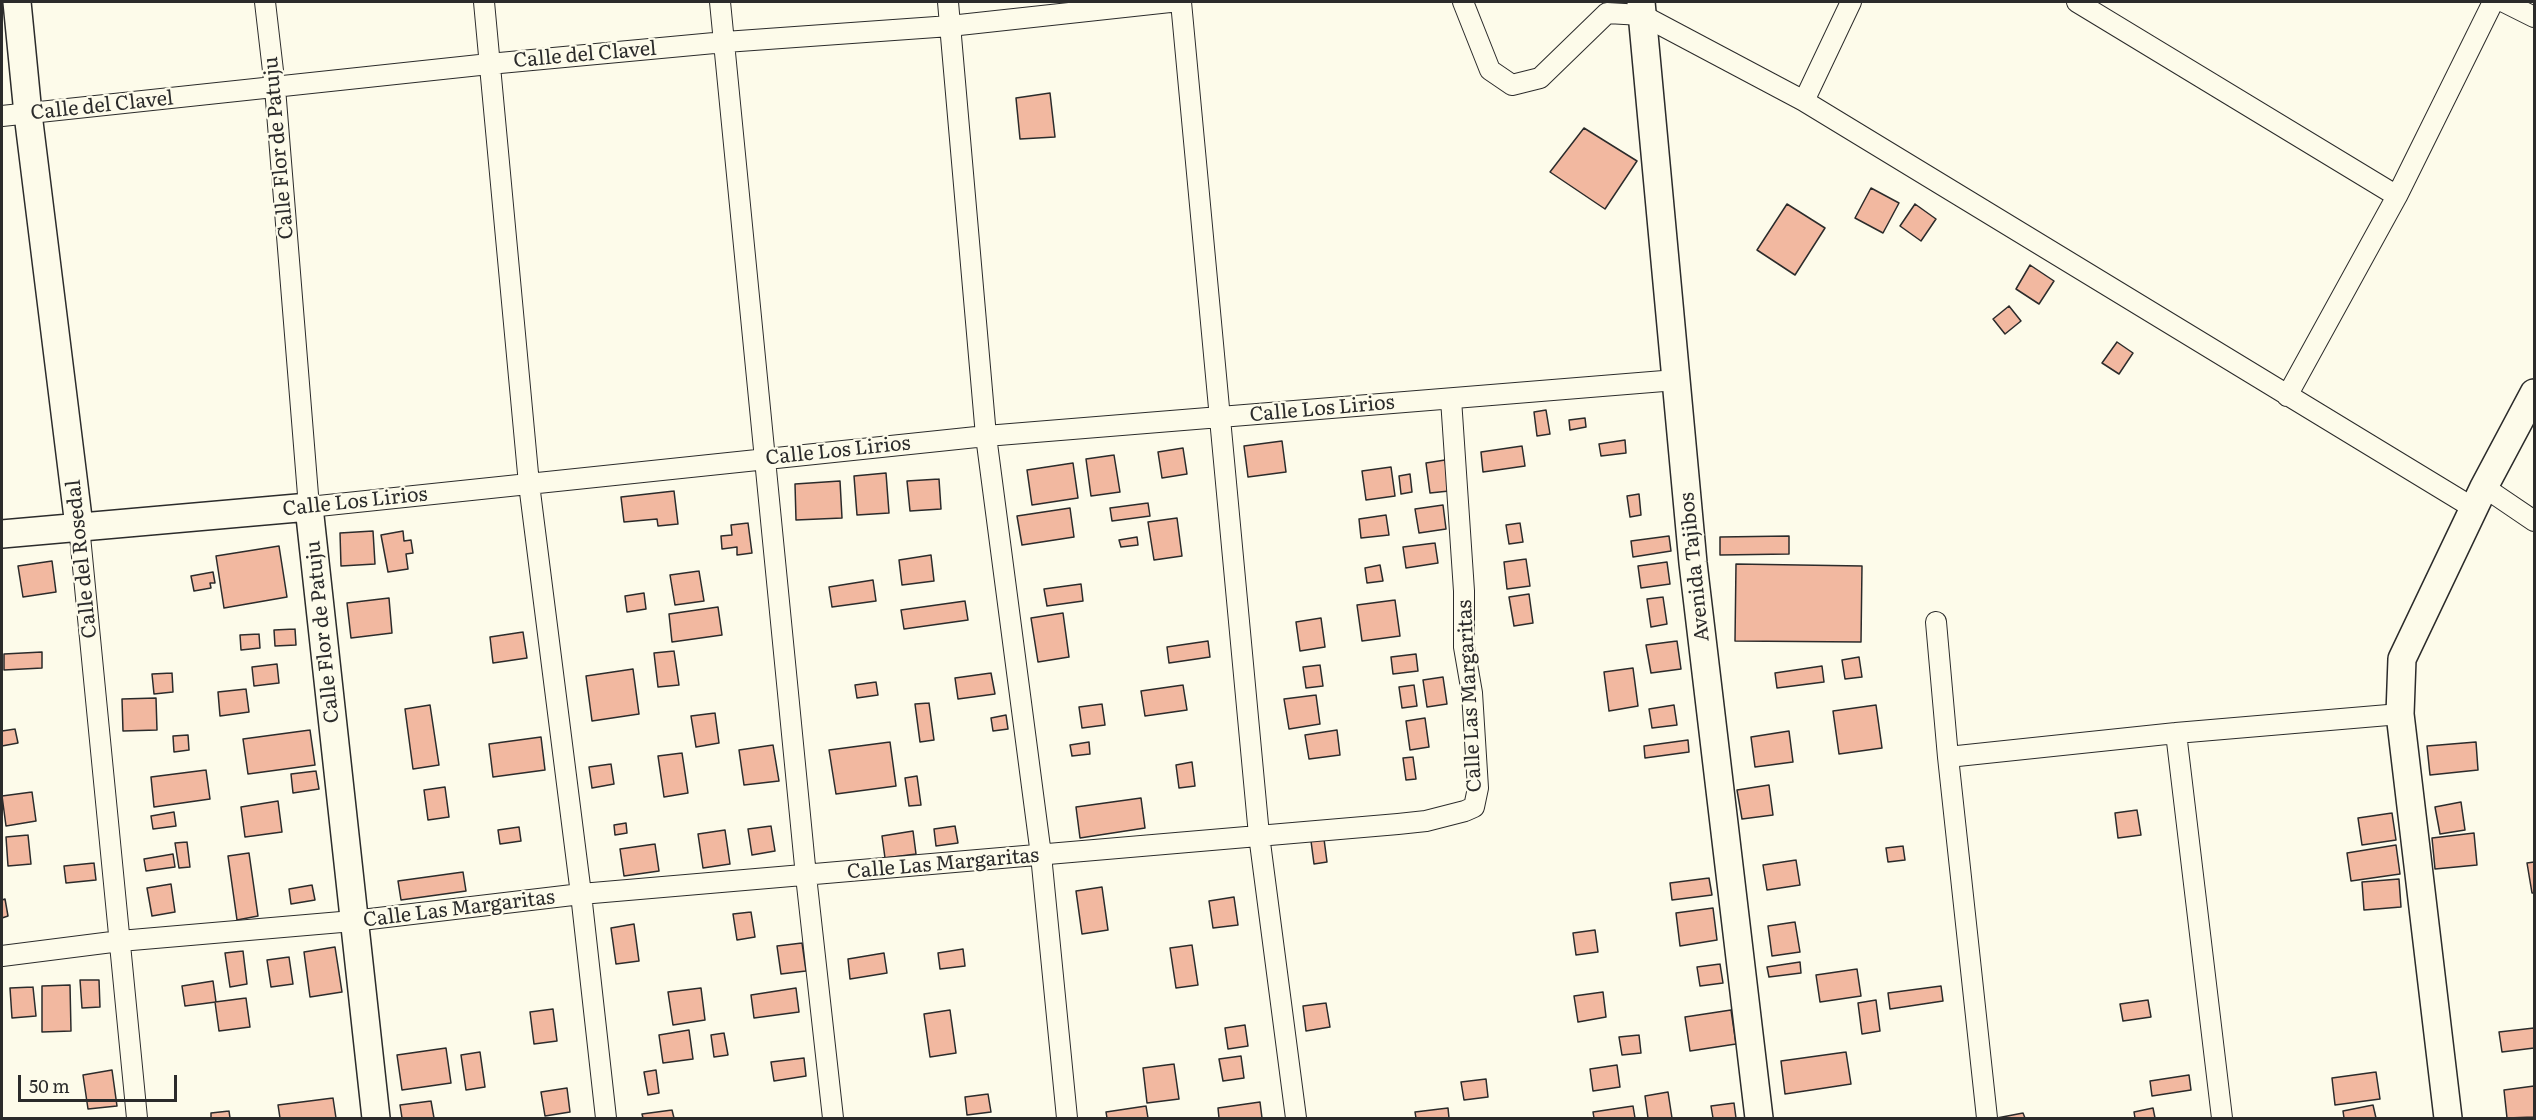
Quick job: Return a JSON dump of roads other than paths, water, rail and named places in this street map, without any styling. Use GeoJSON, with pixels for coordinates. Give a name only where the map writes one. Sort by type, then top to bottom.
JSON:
{"type":"FeatureCollection","features":[{"type":"Feature","properties":{"kind":"street","name":"Calle del Rosedal"},"geometry":{"type":"LineString","coordinates":[[17,2],[15,115],[79,526],[136,1119]]}},
{"type":"Feature","properties":{"kind":"street","name":"Calle Flor de Patuju"},"geometry":{"type":"LineString","coordinates":[[265,2],[275,87],[309,507],[376,1119]]}},
{"type":"Feature","properties":{"kind":"street"},"geometry":{"type":"LineString","coordinates":[[484,2],[529,484],[581,894],[606,1119]]}},
{"type":"Feature","properties":{"kind":"street"},"geometry":{"type":"LineString","coordinates":[[720,2],[806,876],[833,1119]]}},
{"type":"Feature","properties":{"kind":"street"},"geometry":{"type":"LineString","coordinates":[[948,2],[986,436],[1041,855],[1067,1119]]}},
{"type":"Feature","properties":{"kind":"street","name":"Calle del Clavel"},"geometry":{"type":"LineString","coordinates":[[15,115],[489,64],[724,42],[950,26],[1170,2]]}},
{"type":"Feature","properties":{"kind":"street"},"geometry":{"type":"LineString","coordinates":[[1181,2],[1259,835],[1296,1119]]}},
{"type":"Feature","properties":{"kind":"street"},"geometry":{"type":"LineString","coordinates":[[1463,2],[1490,70],[1512,85],[1540,78],[1607,13],[1643,6],[1804,101],[2287,396],[2480,498],[2535,521]]}},
{"type":"Feature","properties":{"kind":"street"},"geometry":{"type":"LineString","coordinates":[[1804,101],[1851,2]]}},
{"type":"Feature","properties":{"kind":"street"},"geometry":{"type":"LineString","coordinates":[[2077,2],[2397,196]]}},
{"type":"Feature","properties":{"kind":"street"},"geometry":{"type":"LineString","coordinates":[[2287,396],[2397,196],[2493,2]]}},
{"type":"Feature","properties":{"kind":"street"},"geometry":{"type":"LineString","coordinates":[[2504,2],[2535,18]]}},
{"type":"Feature","properties":{"kind":"street","name":"Avenida Tajibos"},"geometry":{"type":"LineString","coordinates":[[1643,6],[1693,563],[1759,1119]]}},
{"type":"Feature","properties":{"kind":"street","name":"Calle Los Lirios"},"geometry":{"type":"LineString","coordinates":[[2,534],[309,507],[986,436],[1676,380]]}},
{"type":"Feature","properties":{"kind":"street"},"geometry":{"type":"LineString","coordinates":[[2448,1119],[2400,714],[2402,659],[2480,498],[2535,393]]}},
{"type":"Feature","properties":{"kind":"street","name":"Calle Las Margaritas"},"geometry":{"type":"LineString","coordinates":[[2,957],[120,941],[353,921],[581,894],[1426,821],[1474,807],[1478,788],[1472,693],[1464,647],[1464,591],[1451,399]]}},
{"type":"Feature","properties":{"kind":"street"},"geometry":{"type":"LineString","coordinates":[[1936,622],[1948,757],[1987,1119]]}},
{"type":"Feature","properties":{"kind":"street"},"geometry":{"type":"LineString","coordinates":[[1948,757],[2176,733],[2400,714]]}},
{"type":"Feature","properties":{"kind":"street"},"geometry":{"type":"LineString","coordinates":[[2176,733],[2222,1119]]}}]}
